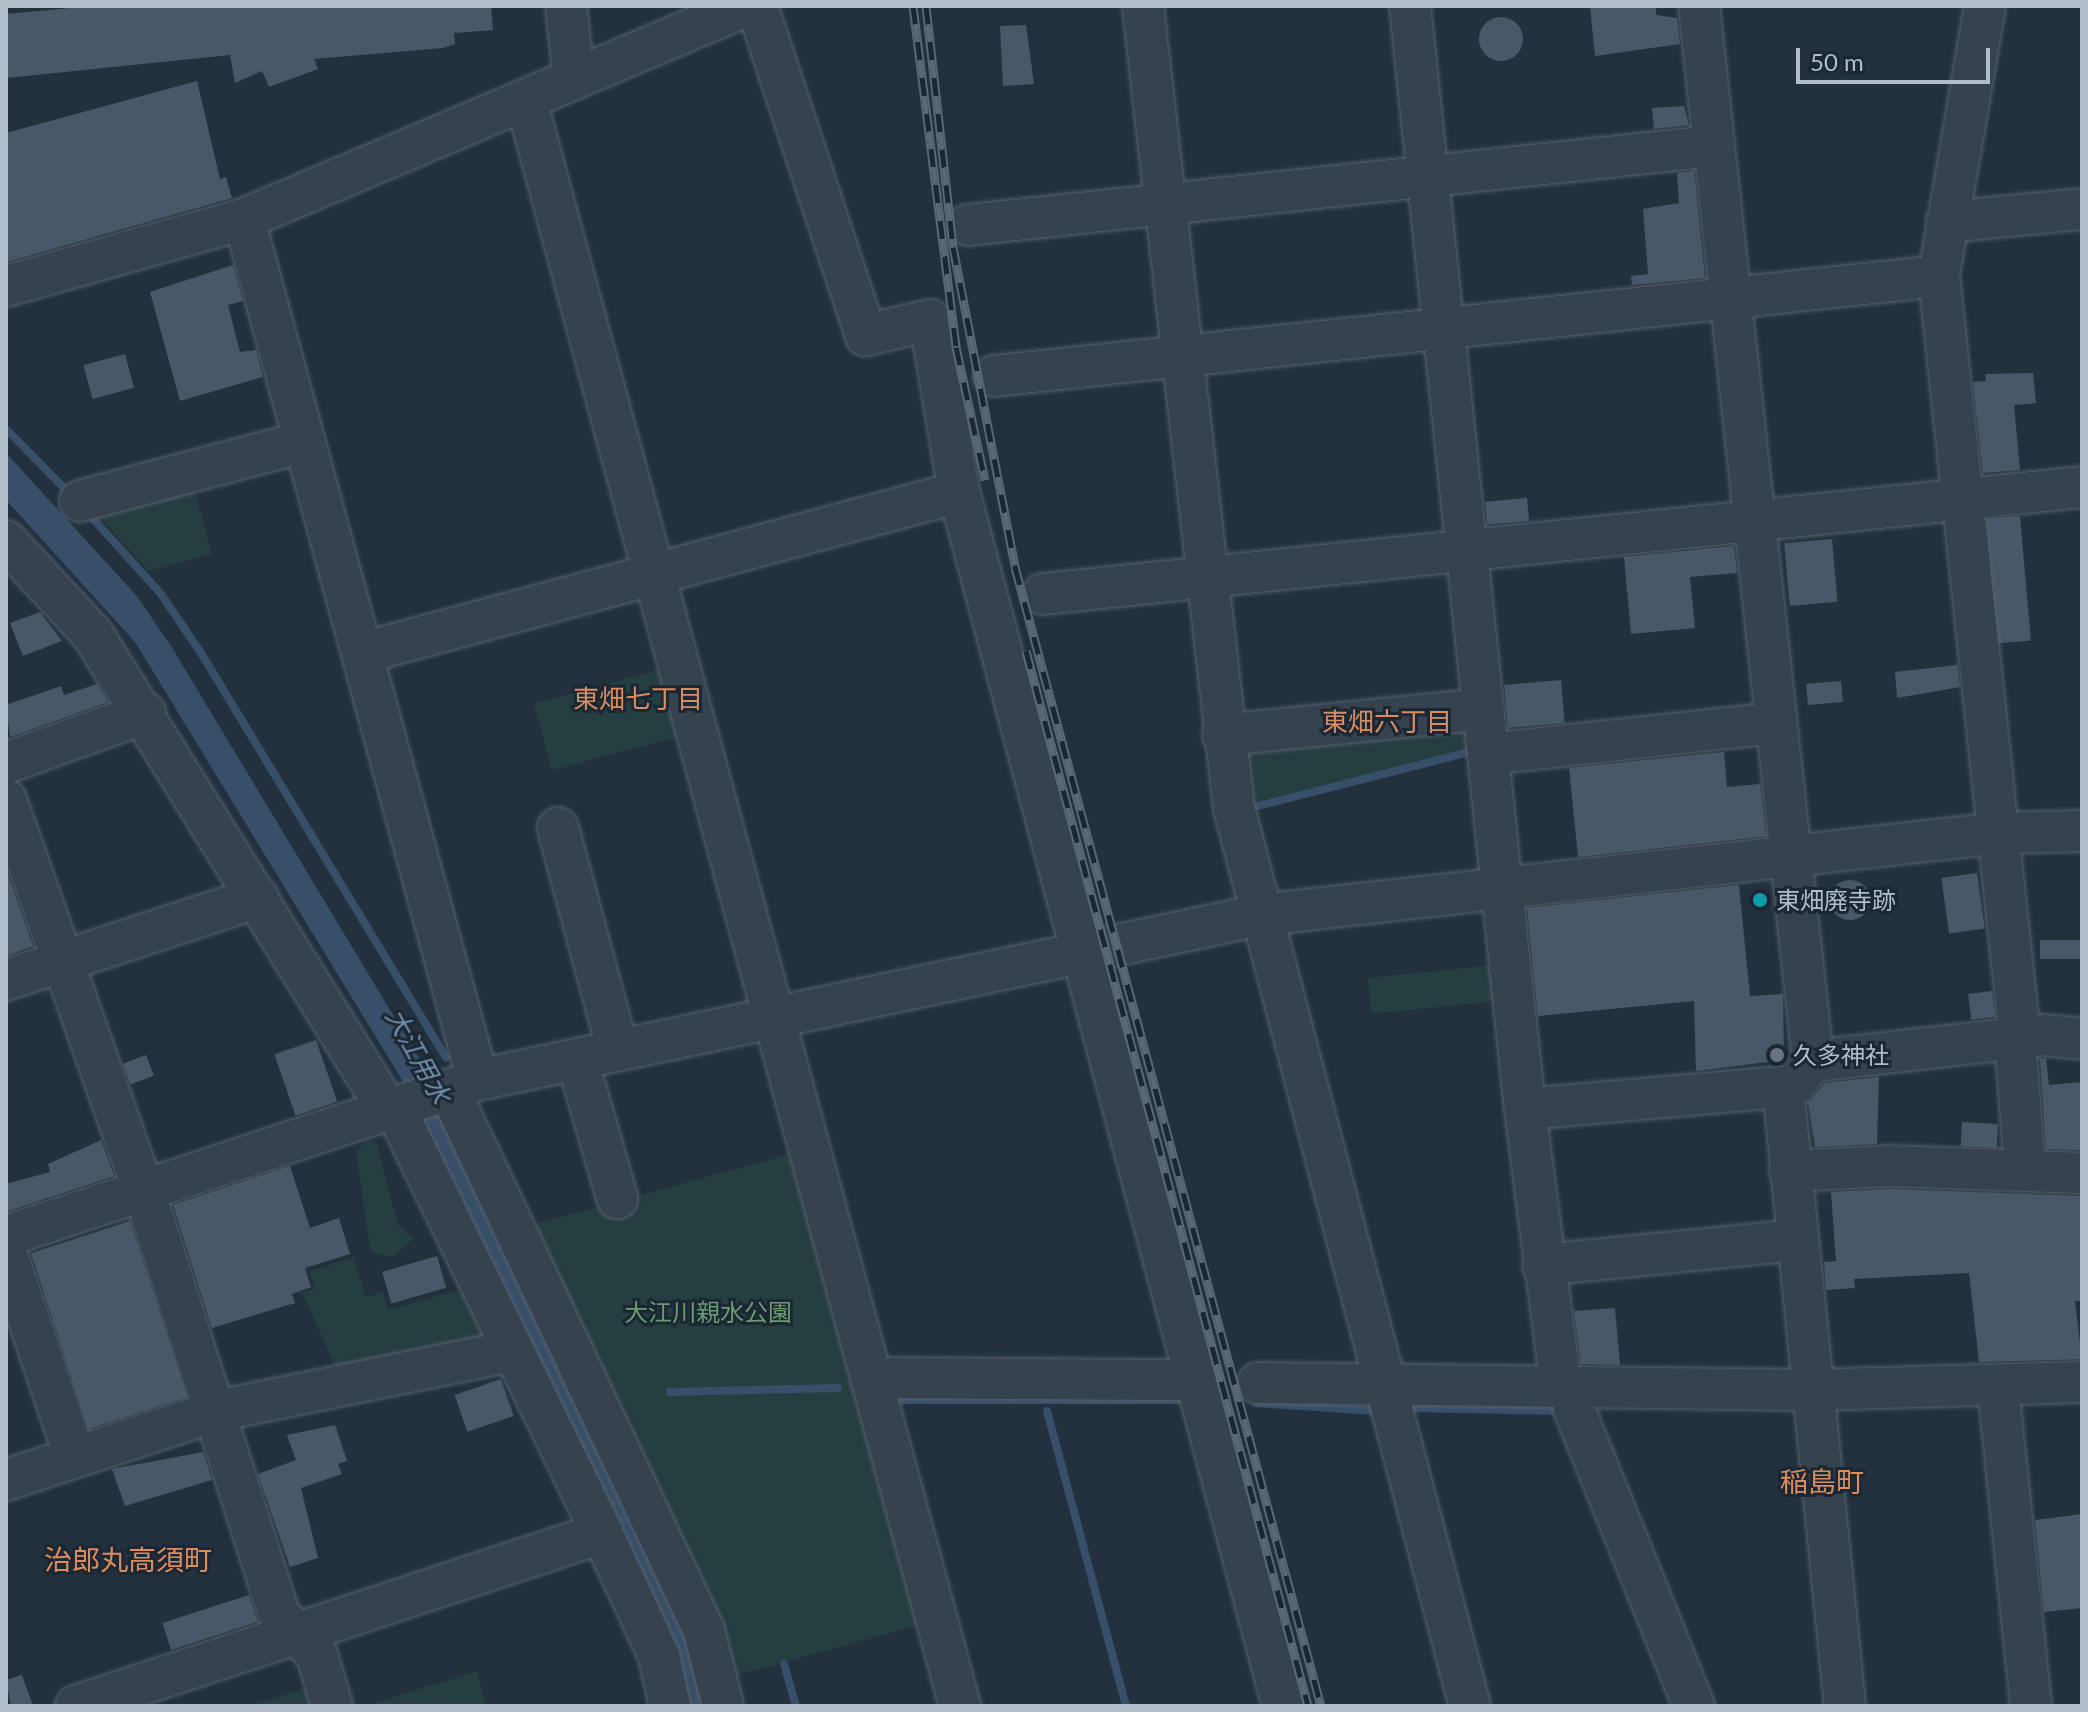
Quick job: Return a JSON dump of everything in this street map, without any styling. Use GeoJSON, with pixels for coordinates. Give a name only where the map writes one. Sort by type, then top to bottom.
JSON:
{"type":"FeatureCollection","features":[{"type":"Feature","properties":{"kind":"street"},"geometry":{"type":"LineString","coordinates":[[566,6],[574,79]]}},
{"type":"Feature","properties":{"kind":"street"},"geometry":{"type":"LineString","coordinates":[[6,286],[244,219],[746,6]]}},
{"type":"Feature","properties":{"kind":"street"},"geometry":{"type":"LineString","coordinates":[[757,6],[866,335],[930,320],[959,492],[1283,1706]]}},
{"type":"Feature","properties":{"kind":"street"},"geometry":{"type":"LineString","coordinates":[[1143,6],[1223,735],[1260,915],[1470,1706]]}},
{"type":"Feature","properties":{"kind":"street"},"geometry":{"type":"LineString","coordinates":[[1410,6],[1543,1265],[1567,1388],[1574,1409],[1694,1706]]}},
{"type":"Feature","properties":{"kind":"street"},"geometry":{"type":"LineString","coordinates":[[1699,6],[1813,1061]]}},
{"type":"Feature","properties":{"kind":"street"},"geometry":{"type":"LineString","coordinates":[[1985,6],[1939,276],[1999,833],[2018,1038],[2025,1170]]}},
{"type":"Feature","properties":{"kind":"street"},"geometry":{"type":"LineString","coordinates":[[526,100],[778,1016],[960,1706]]}},
{"type":"Feature","properties":{"kind":"street"},"geometry":{"type":"LineString","coordinates":[[968,225],[1713,146]]}},
{"type":"Feature","properties":{"kind":"street"},"geometry":{"type":"LineString","coordinates":[[1947,222],[2082,209]]}},
{"type":"Feature","properties":{"kind":"street"},"geometry":{"type":"LineString","coordinates":[[244,219],[362,653],[457,1088],[698,1617],[723,1706]]}},
{"type":"Feature","properties":{"kind":"street"},"geometry":{"type":"LineString","coordinates":[[994,376],[1939,276]]}},
{"type":"Feature","properties":{"kind":"street"},"geometry":{"type":"LineString","coordinates":[[80,501],[304,442]]}},
{"type":"Feature","properties":{"kind":"street"},"geometry":{"type":"LineString","coordinates":[[1043,594],[2082,487]]}},
{"type":"Feature","properties":{"kind":"street"},"geometry":{"type":"LineString","coordinates":[[362,653],[959,492]]}},
{"type":"Feature","properties":{"kind":"street"},"geometry":{"type":"LineString","coordinates":[[6,541],[93,635],[395,1108],[659,1656],[670,1706]]}},
{"type":"Feature","properties":{"kind":"street"},"geometry":{"type":"LineString","coordinates":[[1223,735],[1484,709]]}},
{"type":"Feature","properties":{"kind":"street"},"geometry":{"type":"LineString","coordinates":[[6,763],[145,713]]}},
{"type":"Feature","properties":{"kind":"street"},"geometry":{"type":"LineString","coordinates":[[1488,754],[1775,723]]}},
{"type":"Feature","properties":{"kind":"street"},"geometry":{"type":"LineString","coordinates":[[6,800],[144,1191],[279,1614],[317,1655],[332,1706]]}},
{"type":"Feature","properties":{"kind":"street"},"geometry":{"type":"LineString","coordinates":[[558,828],[618,1050]]}},
{"type":"Feature","properties":{"kind":"street"},"geometry":{"type":"LineString","coordinates":[[6,1236],[457,1088],[618,1050],[1260,915],[1999,833],[2082,831]]}},
{"type":"Feature","properties":{"kind":"street"},"geometry":{"type":"LineString","coordinates":[[6,980],[258,897]]}},
{"type":"Feature","properties":{"kind":"street"},"geometry":{"type":"LineString","coordinates":[[1525,1109],[1793,1086],[1813,1061],[2018,1038],[2082,1039]]}},
{"type":"Feature","properties":{"kind":"street"},"geometry":{"type":"LineString","coordinates":[[577,1059],[617,1198]]}},
{"type":"Feature","properties":{"kind":"street"},"geometry":{"type":"LineString","coordinates":[[1783,1087],[1845,1706]]}},
{"type":"Feature","properties":{"kind":"street"},"geometry":{"type":"LineString","coordinates":[[1790,1171],[2025,1170],[2082,1173]]}},
{"type":"Feature","properties":{"kind":"street"},"geometry":{"type":"LineString","coordinates":[[1543,1265],[1797,1240]]}},
{"type":"Feature","properties":{"kind":"street"},"geometry":{"type":"LineString","coordinates":[[6,1252],[75,1457]]}},
{"type":"Feature","properties":{"kind":"street"},"geometry":{"type":"LineString","coordinates":[[6,1480],[216,1411],[512,1351]]}},
{"type":"Feature","properties":{"kind":"street"},"geometry":{"type":"LineString","coordinates":[[873,1378],[1195,1380]]}},
{"type":"Feature","properties":{"kind":"street"},"geometry":{"type":"LineString","coordinates":[[1258,1383],[1811,1390],[2082,1382]]}},
{"type":"Feature","properties":{"kind":"street"},"geometry":{"type":"LineString","coordinates":[[1998,1386],[2031,1706]]}},
{"type":"Feature","properties":{"kind":"street"},"geometry":{"type":"LineString","coordinates":[[76,1706],[183,1690],[299,1633],[602,1533]]}},
{"type":"Feature","properties":{"kind":"green space"},"geometry":{"type":"Polygon","coordinates":[[[191,478],[212,554],[149,571],[89,506],[191,478]]]}},
{"type":"Feature","properties":{"kind":"green space"},"geometry":{"type":"Polygon","coordinates":[[[671,667],[689,734],[552,770],[534,704],[671,667]]]}},
{"type":"Feature","properties":{"kind":"green space"},"geometry":{"type":"Polygon","coordinates":[[[1480,716],[1479,748],[1255,802],[1247,741],[1480,716]]]}},
{"type":"Feature","properties":{"kind":"green space"},"geometry":{"type":"Polygon","coordinates":[[[1503,964],[1507,1000],[1372,1014],[1368,978],[1503,964]]]}},
{"type":"Feature","properties":{"kind":"green space"},"geometry":{"type":"Polygon","coordinates":[[[367,1140],[377,1145],[398,1224],[413,1239],[393,1257],[372,1253],[369,1242],[356,1150],[367,1140]]]}},
{"type":"Feature","properties":{"kind":"green space","name":"大江川親水公園"},"geometry":{"type":"Polygon","coordinates":[[[801,1151],[927,1623],[723,1679],[524,1227],[801,1151]]]}},
{"type":"Feature","properties":{"kind":"green space"},"geometry":{"type":"Polygon","coordinates":[[[353,1257],[366,1297],[383,1292],[388,1310],[473,1286],[499,1342],[340,1377],[302,1292],[315,1289],[309,1272],[353,1257]]]}},
{"type":"Feature","properties":{"kind":"green space"},"geometry":{"type":"Polygon","coordinates":[[[477,1671],[486,1706],[366,1706],[477,1671]]]}},
{"type":"Feature","properties":{"kind":"green space"},"geometry":{"type":"Polygon","coordinates":[[[317,1684],[323,1706],[249,1706],[317,1684]]]}},
{"type":"Feature","properties":{"kind":"water"},"geometry":{"type":"Polygon","coordinates":[[[6,453],[136,595],[171,646],[437,1088],[491,1185],[715,1706],[680,1706],[415,1119],[413,1098],[135,642],[6,500],[6,453]]]}},
{"type":"Feature","properties":{"kind":"building"},"geometry":{"type":"Polygon","coordinates":[[[92,6],[491,6],[493,30],[454,33],[455,44],[443,48],[314,59],[318,69],[269,87],[262,71],[235,83],[230,55],[6,78],[6,14],[92,6]]]}},
{"type":"Feature","properties":{"kind":"building"},"geometry":{"type":"Polygon","coordinates":[[[1590,6],[1656,6],[1656,15],[1677,18],[1680,44],[1595,56],[1590,6]]]}},
{"type":"Feature","properties":{"kind":"building"},"geometry":{"type":"Polygon","coordinates":[[[1501,17],[1516,24],[1523,39],[1516,54],[1501,61],[1486,54],[1479,39],[1486,24],[1501,17]]]}},
{"type":"Feature","properties":{"kind":"building"},"geometry":{"type":"Polygon","coordinates":[[[1026,25],[1034,84],[1003,86],[1000,26],[1026,25]]]}},
{"type":"Feature","properties":{"kind":"building"},"geometry":{"type":"Polygon","coordinates":[[[197,81],[220,179],[226,177],[232,198],[6,262],[6,133],[197,81]]]}},
{"type":"Feature","properties":{"kind":"building"},"geometry":{"type":"Polygon","coordinates":[[[1684,106],[1689,125],[1654,129],[1652,108],[1684,106]]]}},
{"type":"Feature","properties":{"kind":"building"},"geometry":{"type":"Polygon","coordinates":[[[1694,171],[1705,278],[1632,285],[1631,276],[1648,274],[1643,209],[1679,203],[1677,173],[1694,171]]]}},
{"type":"Feature","properties":{"kind":"building"},"geometry":{"type":"Polygon","coordinates":[[[233,265],[243,301],[228,305],[240,352],[256,350],[263,377],[180,401],[150,292],[233,265]]]}},
{"type":"Feature","properties":{"kind":"building"},"geometry":{"type":"Polygon","coordinates":[[[125,354],[134,388],[93,399],[83,365],[125,354]]]}},
{"type":"Feature","properties":{"kind":"building"},"geometry":{"type":"Polygon","coordinates":[[[2033,373],[2036,403],[2014,405],[2020,470],[1983,473],[1973,382],[1986,381],[1985,374],[2033,373]]]}},
{"type":"Feature","properties":{"kind":"building"},"geometry":{"type":"Polygon","coordinates":[[[1527,498],[1529,521],[1487,525],[1485,502],[1527,498]]]}},
{"type":"Feature","properties":{"kind":"building"},"geometry":{"type":"Polygon","coordinates":[[[2020,516],[2031,641],[1997,643],[1986,519],[2020,516]]]}},
{"type":"Feature","properties":{"kind":"building"},"geometry":{"type":"Polygon","coordinates":[[[1832,539],[1837,602],[1790,606],[1784,543],[1832,539]]]}},
{"type":"Feature","properties":{"kind":"building"},"geometry":{"type":"Polygon","coordinates":[[[1734,546],[1737,573],[1690,577],[1695,628],[1631,634],[1624,557],[1734,546]]]}},
{"type":"Feature","properties":{"kind":"building"},"geometry":{"type":"Polygon","coordinates":[[[40,612],[62,641],[23,656],[10,623],[40,612]]]}},
{"type":"Feature","properties":{"kind":"building"},"geometry":{"type":"Polygon","coordinates":[[[1957,665],[1960,687],[1897,698],[1895,672],[1957,665]]]}},
{"type":"Feature","properties":{"kind":"building"},"geometry":{"type":"Polygon","coordinates":[[[1561,680],[1565,723],[1508,728],[1504,685],[1561,680]]]}},
{"type":"Feature","properties":{"kind":"building"},"geometry":{"type":"Polygon","coordinates":[[[1841,681],[1843,702],[1808,705],[1806,684],[1841,681]]]}},
{"type":"Feature","properties":{"kind":"building"},"geometry":{"type":"Polygon","coordinates":[[[97,684],[108,702],[10,737],[6,705],[61,686],[64,695],[97,684]]]}},
{"type":"Feature","properties":{"kind":"building"},"geometry":{"type":"Polygon","coordinates":[[[1724,752],[1727,787],[1760,784],[1766,836],[1578,857],[1569,768],[1724,752]]]}},
{"type":"Feature","properties":{"kind":"building"},"geometry":{"type":"Polygon","coordinates":[[[6,869],[33,946],[6,956],[6,869]]]}},
{"type":"Feature","properties":{"kind":"building"},"geometry":{"type":"Polygon","coordinates":[[[1977,873],[1985,928],[1949,933],[1941,878],[1977,873]]]}},
{"type":"Feature","properties":{"kind":"building"},"geometry":{"type":"Polygon","coordinates":[[[1850,880],[1864,886],[1870,900],[1864,914],[1850,920],[1836,914],[1830,900],[1836,886],[1850,880]]]}},
{"type":"Feature","properties":{"kind":"building"},"geometry":{"type":"Polygon","coordinates":[[[1739,885],[1750,996],[1783,994],[1784,1060],[1696,1071],[1694,1001],[1538,1016],[1527,908],[1739,885]]]}},
{"type":"Feature","properties":{"kind":"building"},"geometry":{"type":"Polygon","coordinates":[[[2040,940],[2082,940],[2082,959],[2040,959],[2040,940]]]}},
{"type":"Feature","properties":{"kind":"building"},"geometry":{"type":"Polygon","coordinates":[[[1992,991],[1995,1017],[1971,1020],[1968,994],[1992,991]]]}},
{"type":"Feature","properties":{"kind":"building"},"geometry":{"type":"Polygon","coordinates":[[[316,1040],[337,1101],[296,1116],[274,1054],[316,1040]]]}},
{"type":"Feature","properties":{"kind":"building"},"geometry":{"type":"Polygon","coordinates":[[[146,1055],[154,1076],[131,1084],[123,1064],[146,1055]]]}},
{"type":"Feature","properties":{"kind":"building"},"geometry":{"type":"Polygon","coordinates":[[[2046,1058],[2049,1085],[2082,1082],[2082,1150],[2046,1149],[2040,1059],[2046,1058]]]}},
{"type":"Feature","properties":{"kind":"building"},"geometry":{"type":"Polygon","coordinates":[[[1879,1077],[1877,1144],[1815,1147],[1808,1103],[1825,1083],[1879,1077]]]}},
{"type":"Feature","properties":{"kind":"building"},"geometry":{"type":"Polygon","coordinates":[[[1962,1122],[1998,1124],[1997,1148],[1961,1146],[1962,1122]]]}},
{"type":"Feature","properties":{"kind":"building"},"geometry":{"type":"Polygon","coordinates":[[[101,1140],[114,1176],[8,1211],[6,1184],[50,1172],[48,1164],[101,1140]]]}},
{"type":"Feature","properties":{"kind":"building"},"geometry":{"type":"Polygon","coordinates":[[[290,1166],[310,1228],[339,1218],[350,1254],[305,1268],[311,1287],[292,1294],[295,1303],[212,1328],[173,1205],[290,1166]]]}},
{"type":"Feature","properties":{"kind":"building"},"geometry":{"type":"Polygon","coordinates":[[[1891,1189],[2082,1196],[2082,1301],[2075,1301],[2082,1359],[1979,1362],[1969,1273],[1854,1279],[1855,1288],[1826,1290],[1824,1262],[1836,1261],[1831,1192],[1891,1189]]]}},
{"type":"Feature","properties":{"kind":"building"},"geometry":{"type":"Polygon","coordinates":[[[130,1221],[187,1397],[88,1429],[31,1253],[130,1221]]]}},
{"type":"Feature","properties":{"kind":"building"},"geometry":{"type":"Polygon","coordinates":[[[437,1256],[446,1288],[391,1303],[382,1272],[437,1256]]]}},
{"type":"Feature","properties":{"kind":"building"},"geometry":{"type":"Polygon","coordinates":[[[1615,1308],[1620,1365],[1581,1364],[1574,1311],[1615,1308]]]}},
{"type":"Feature","properties":{"kind":"building"},"geometry":{"type":"Polygon","coordinates":[[[501,1379],[514,1416],[467,1432],[455,1395],[501,1379]]]}},
{"type":"Feature","properties":{"kind":"building"},"geometry":{"type":"Polygon","coordinates":[[[335,1425],[347,1461],[338,1464],[342,1474],[301,1488],[318,1558],[290,1567],[258,1474],[296,1460],[287,1435],[335,1425]]]}},
{"type":"Feature","properties":{"kind":"building"},"geometry":{"type":"Polygon","coordinates":[[[203,1452],[212,1480],[125,1506],[112,1469],[203,1452]]]}},
{"type":"Feature","properties":{"kind":"building"},"geometry":{"type":"Polygon","coordinates":[[[2082,1514],[2082,1608],[2044,1612],[2035,1520],[2082,1514]]]}},
{"type":"Feature","properties":{"kind":"building"},"geometry":{"type":"Polygon","coordinates":[[[249,1595],[258,1622],[171,1650],[162,1623],[249,1595]]]}},
{"type":"Feature","properties":{"kind":"building"},"geometry":{"type":"Polygon","coordinates":[[[22,1675],[33,1706],[11,1706],[6,1680],[22,1675]]]}},
{"type":"Feature","properties":{"kind":"waterway"},"geometry":{"type":"LineString","coordinates":[[6,429],[71,495]]}},
{"type":"Feature","properties":{"kind":"waterway","name":"大江用水"},"geometry":{"type":"LineString","coordinates":[[87,512],[161,594],[201,653],[446,1058]]}},
{"type":"Feature","properties":{"kind":"waterway"},"geometry":{"type":"LineString","coordinates":[[1246,809],[1478,750]]}},
{"type":"Feature","properties":{"kind":"waterway"},"geometry":{"type":"LineString","coordinates":[[670,1392],[838,1388]]}},
{"type":"Feature","properties":{"kind":"waterway"},"geometry":{"type":"LineString","coordinates":[[896,1400],[1192,1400]]}},
{"type":"Feature","properties":{"kind":"waterway"},"geometry":{"type":"LineString","coordinates":[[1256,1403],[1377,1411]]}},
{"type":"Feature","properties":{"kind":"waterway"},"geometry":{"type":"LineString","coordinates":[[1407,1408],[1562,1411]]}},
{"type":"Feature","properties":{"kind":"waterway"},"geometry":{"type":"LineString","coordinates":[[1047,1411],[1126,1706]]}},
{"type":"Feature","properties":{"kind":"waterway"},"geometry":{"type":"LineString","coordinates":[[784,1664],[796,1706]]}},
{"type":"Feature","properties":{"kind":"railway"},"geometry":{"type":"LineString","coordinates":[[913,6],[956,347],[985,480]]}},
{"type":"Feature","properties":{"kind":"railway"},"geometry":{"type":"LineString","coordinates":[[926,6],[953,247],[1015,567],[1321,1706]]}},
{"type":"Feature","properties":{"kind":"railway"},"geometry":{"type":"LineString","coordinates":[[1026,651],[1308,1706]]}},
{"type":"Feature","properties":{"kind":"place","name":"東畑廃寺跡"},"geometry":{"type":"Point","coordinates":[1760,900]}},
{"type":"Feature","properties":{"kind":"place","name":"久多神社"},"geometry":{"type":"Point","coordinates":[1777,1055]}},
{"type":"Feature","properties":{"kind":"district","name":"東畑七丁目"},"geometry":{"type":"Point","coordinates":[638,699]}},
{"type":"Feature","properties":{"kind":"district","name":"東畑六丁目"},"geometry":{"type":"Point","coordinates":[1387,722]}},
{"type":"Feature","properties":{"kind":"district","name":"稲島町"},"geometry":{"type":"Point","coordinates":[1822,1481]}},
{"type":"Feature","properties":{"kind":"district","name":"治郎丸高須町"},"geometry":{"type":"Point","coordinates":[128,1559]}}]}
